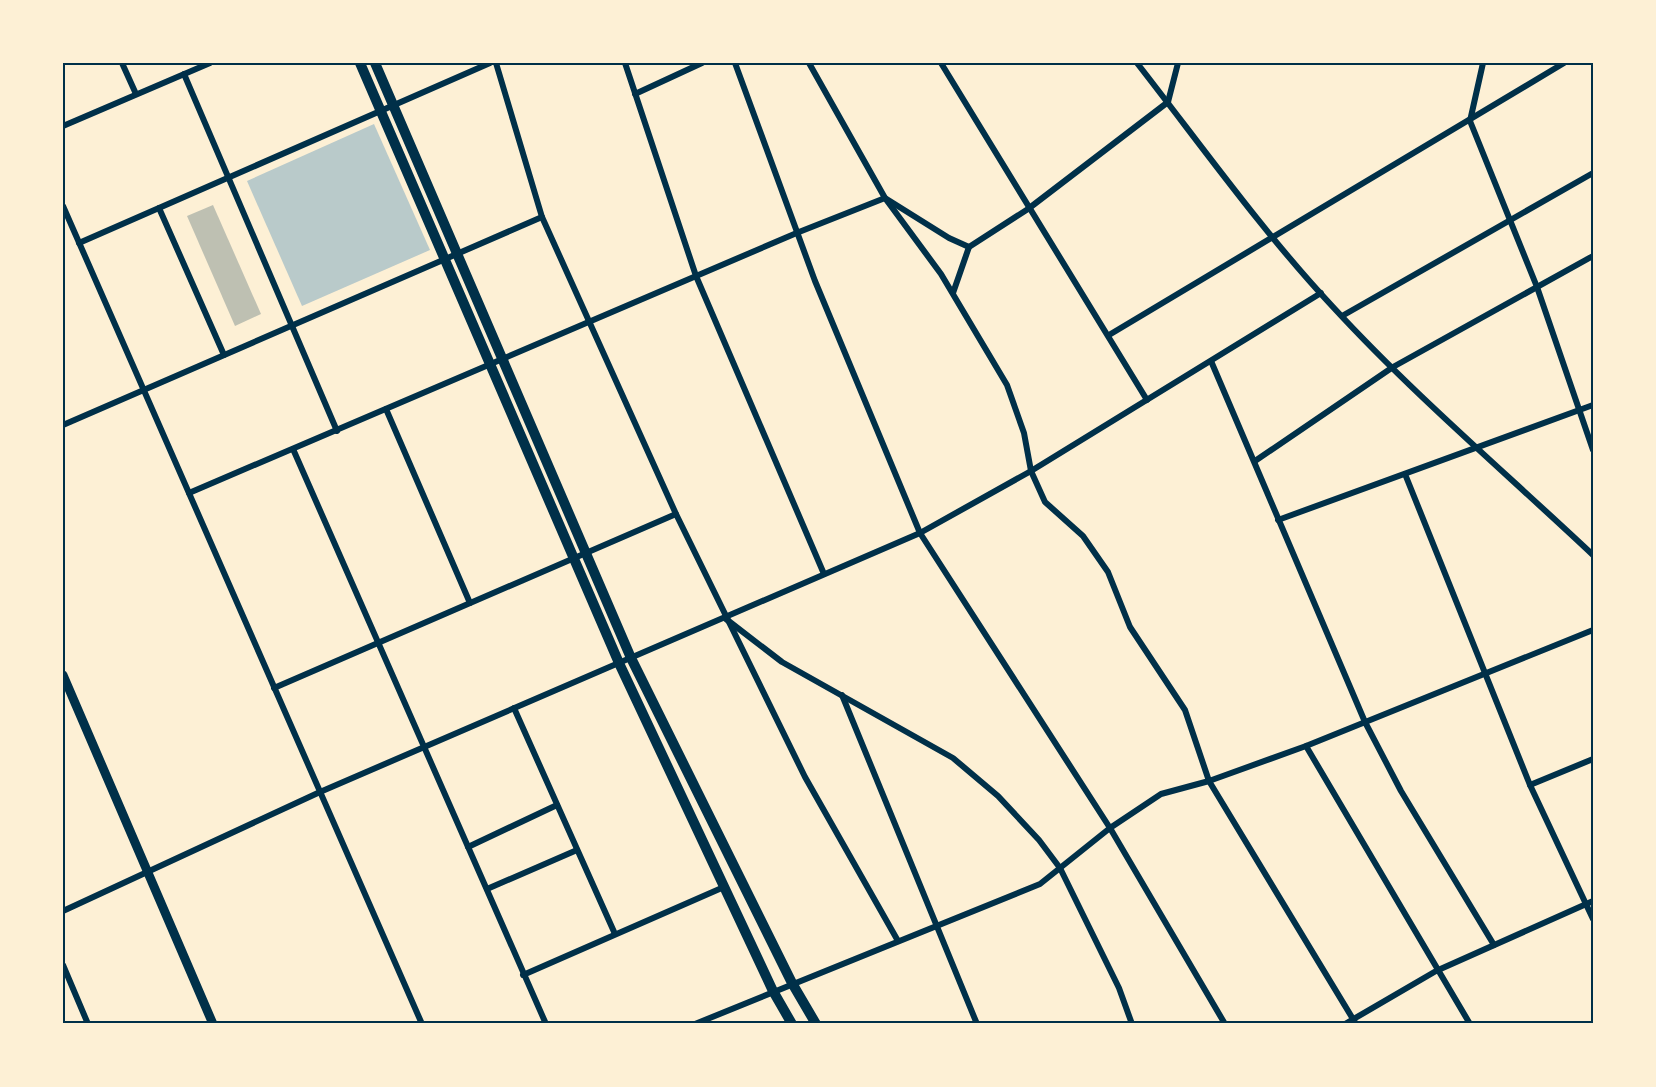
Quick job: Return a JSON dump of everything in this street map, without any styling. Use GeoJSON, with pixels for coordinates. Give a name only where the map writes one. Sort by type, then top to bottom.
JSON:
{"type":"FeatureCollection","features":[{"type":"Feature","properties":{"kind":"main road"},"geometry":{"type":"LineString","coordinates":[[360,63],[619,663],[773,991],[792,1024]]}},
{"type":"Feature","properties":{"kind":"main road"},"geometry":{"type":"LineString","coordinates":[[375,63],[631,658],[792,983],[816,1024]]}},
{"type":"Feature","properties":{"kind":"street"},"geometry":{"type":"LineString","coordinates":[[122,63],[136,94]]}},
{"type":"Feature","properties":{"kind":"street"},"geometry":{"type":"LineString","coordinates":[[63,126],[210,63]]}},
{"type":"Feature","properties":{"kind":"street"},"geometry":{"type":"LineString","coordinates":[[79,243],[490,63]]}},
{"type":"Feature","properties":{"kind":"street"},"geometry":{"type":"LineString","coordinates":[[496,63],[542,217],[676,514],[724,617],[805,777],[898,941]]}},
{"type":"Feature","properties":{"kind":"street"},"geometry":{"type":"LineString","coordinates":[[625,63],[696,276],[824,574]]}},
{"type":"Feature","properties":{"kind":"street"},"geometry":{"type":"LineString","coordinates":[[635,94],[702,63]]}},
{"type":"Feature","properties":{"kind":"street"},"geometry":{"type":"LineString","coordinates":[[735,63],[799,232],[815,281],[920,533],[1110,828],[1225,1024]]}},
{"type":"Feature","properties":{"kind":"street"},"geometry":{"type":"LineString","coordinates":[[809,63],[885,198],[953,293],[1007,385],[1024,433],[1031,471],[1044,502],[1083,536],[1108,572],[1130,627],[1185,710],[1209,782],[1354,1022]]}},
{"type":"Feature","properties":{"kind":"street"},"geometry":{"type":"LineString","coordinates":[[941,63],[1028,209],[1109,335],[1147,400]]}},
{"type":"Feature","properties":{"kind":"street"},"geometry":{"type":"LineString","coordinates":[[1137,63],[1274,237],[1342,316],[1593,555]]}},
{"type":"Feature","properties":{"kind":"street"},"geometry":{"type":"LineString","coordinates":[[953,293],[969,247],[1028,209],[1168,102],[1178,63]]}},
{"type":"Feature","properties":{"kind":"street"},"geometry":{"type":"LineString","coordinates":[[1483,63],[1470,121],[1537,287],[1593,450]]}},
{"type":"Feature","properties":{"kind":"street"},"geometry":{"type":"LineString","coordinates":[[1109,335],[1564,63]]}},
{"type":"Feature","properties":{"kind":"street"},"geometry":{"type":"LineString","coordinates":[[184,74],[290,326],[337,431]]}},
{"type":"Feature","properties":{"kind":"street"},"geometry":{"type":"LineString","coordinates":[[1342,316],[1593,173]]}},
{"type":"Feature","properties":{"kind":"street"},"geometry":{"type":"LineString","coordinates":[[189,493],[589,321],[885,198]]}},
{"type":"Feature","properties":{"kind":"street"},"geometry":{"type":"LineString","coordinates":[[885,198],[948,238],[969,247]]}},
{"type":"Feature","properties":{"kind":"street"},"geometry":{"type":"LineString","coordinates":[[63,206],[422,1024]]}},
{"type":"Feature","properties":{"kind":"street"},"geometry":{"type":"LineString","coordinates":[[159,208],[224,355]]}},
{"type":"Feature","properties":{"kind":"street"},"geometry":{"type":"LineString","coordinates":[[63,425],[542,217]]}},
{"type":"Feature","properties":{"kind":"street"},"geometry":{"type":"LineString","coordinates":[[1255,461],[1393,367],[1593,256]]}},
{"type":"Feature","properties":{"kind":"street"},"geometry":{"type":"LineString","coordinates":[[63,911],[146,870],[320,792],[920,533],[1031,471],[1321,293]]}},
{"type":"Feature","properties":{"kind":"street"},"geometry":{"type":"LineString","coordinates":[[1210,361],[1255,461],[1365,722],[1401,791],[1494,945]]}},
{"type":"Feature","properties":{"kind":"street"},"geometry":{"type":"LineString","coordinates":[[1278,520],[1593,405]]}},
{"type":"Feature","properties":{"kind":"street"},"geometry":{"type":"LineString","coordinates":[[386,409],[470,603]]}},
{"type":"Feature","properties":{"kind":"street"},"geometry":{"type":"LineString","coordinates":[[293,449],[546,1024]]}},
{"type":"Feature","properties":{"kind":"street"},"geometry":{"type":"LineString","coordinates":[[1405,474],[1530,785],[1593,919]]}},
{"type":"Feature","properties":{"kind":"street"},"geometry":{"type":"LineString","coordinates":[[274,688],[676,514]]}},
{"type":"Feature","properties":{"kind":"street"},"geometry":{"type":"LineString","coordinates":[[724,617],[782,662],[954,758],[998,796],[1039,840],[1060,868],[1119,988],[1132,1024]]}},
{"type":"Feature","properties":{"kind":"street"},"geometry":{"type":"LineString","coordinates":[[695,1024],[1040,884],[1110,828],[1161,794],[1209,782],[1306,746],[1593,630]]}},
{"type":"Feature","properties":{"kind":"street"},"geometry":{"type":"LineString","coordinates":[[63,675],[213,1024]]}},
{"type":"Feature","properties":{"kind":"street"},"geometry":{"type":"LineString","coordinates":[[842,695],[977,1024]]}},
{"type":"Feature","properties":{"kind":"street"},"geometry":{"type":"LineString","coordinates":[[514,708],[615,934]]}},
{"type":"Feature","properties":{"kind":"street"},"geometry":{"type":"LineString","coordinates":[[1306,746],[1436,971],[1470,1024]]}},
{"type":"Feature","properties":{"kind":"street"},"geometry":{"type":"LineString","coordinates":[[1530,785],[1593,759]]}},
{"type":"Feature","properties":{"kind":"street"},"geometry":{"type":"LineString","coordinates":[[468,847],[557,805]]}},
{"type":"Feature","properties":{"kind":"street"},"geometry":{"type":"LineString","coordinates":[[487,889],[577,850]]}},
{"type":"Feature","properties":{"kind":"street"},"geometry":{"type":"LineString","coordinates":[[523,975],[724,887]]}},
{"type":"Feature","properties":{"kind":"street"},"geometry":{"type":"LineString","coordinates":[[1345,1024],[1354,1022],[1436,971],[1593,901]]}},
{"type":"Feature","properties":{"kind":"street"},"geometry":{"type":"LineString","coordinates":[[63,965],[88,1024]]}},
{"type":"Feature","properties":{"kind":"shaded area"},"geometry":{"type":"Polygon","coordinates":[[[374,124],[430,250],[302,306],[247,181],[374,124]]]}},
{"type":"Feature","properties":{"kind":"building"},"geometry":{"type":"Polygon","coordinates":[[[213,205],[261,314],[235,326],[187,216],[213,205]]]}}]}
